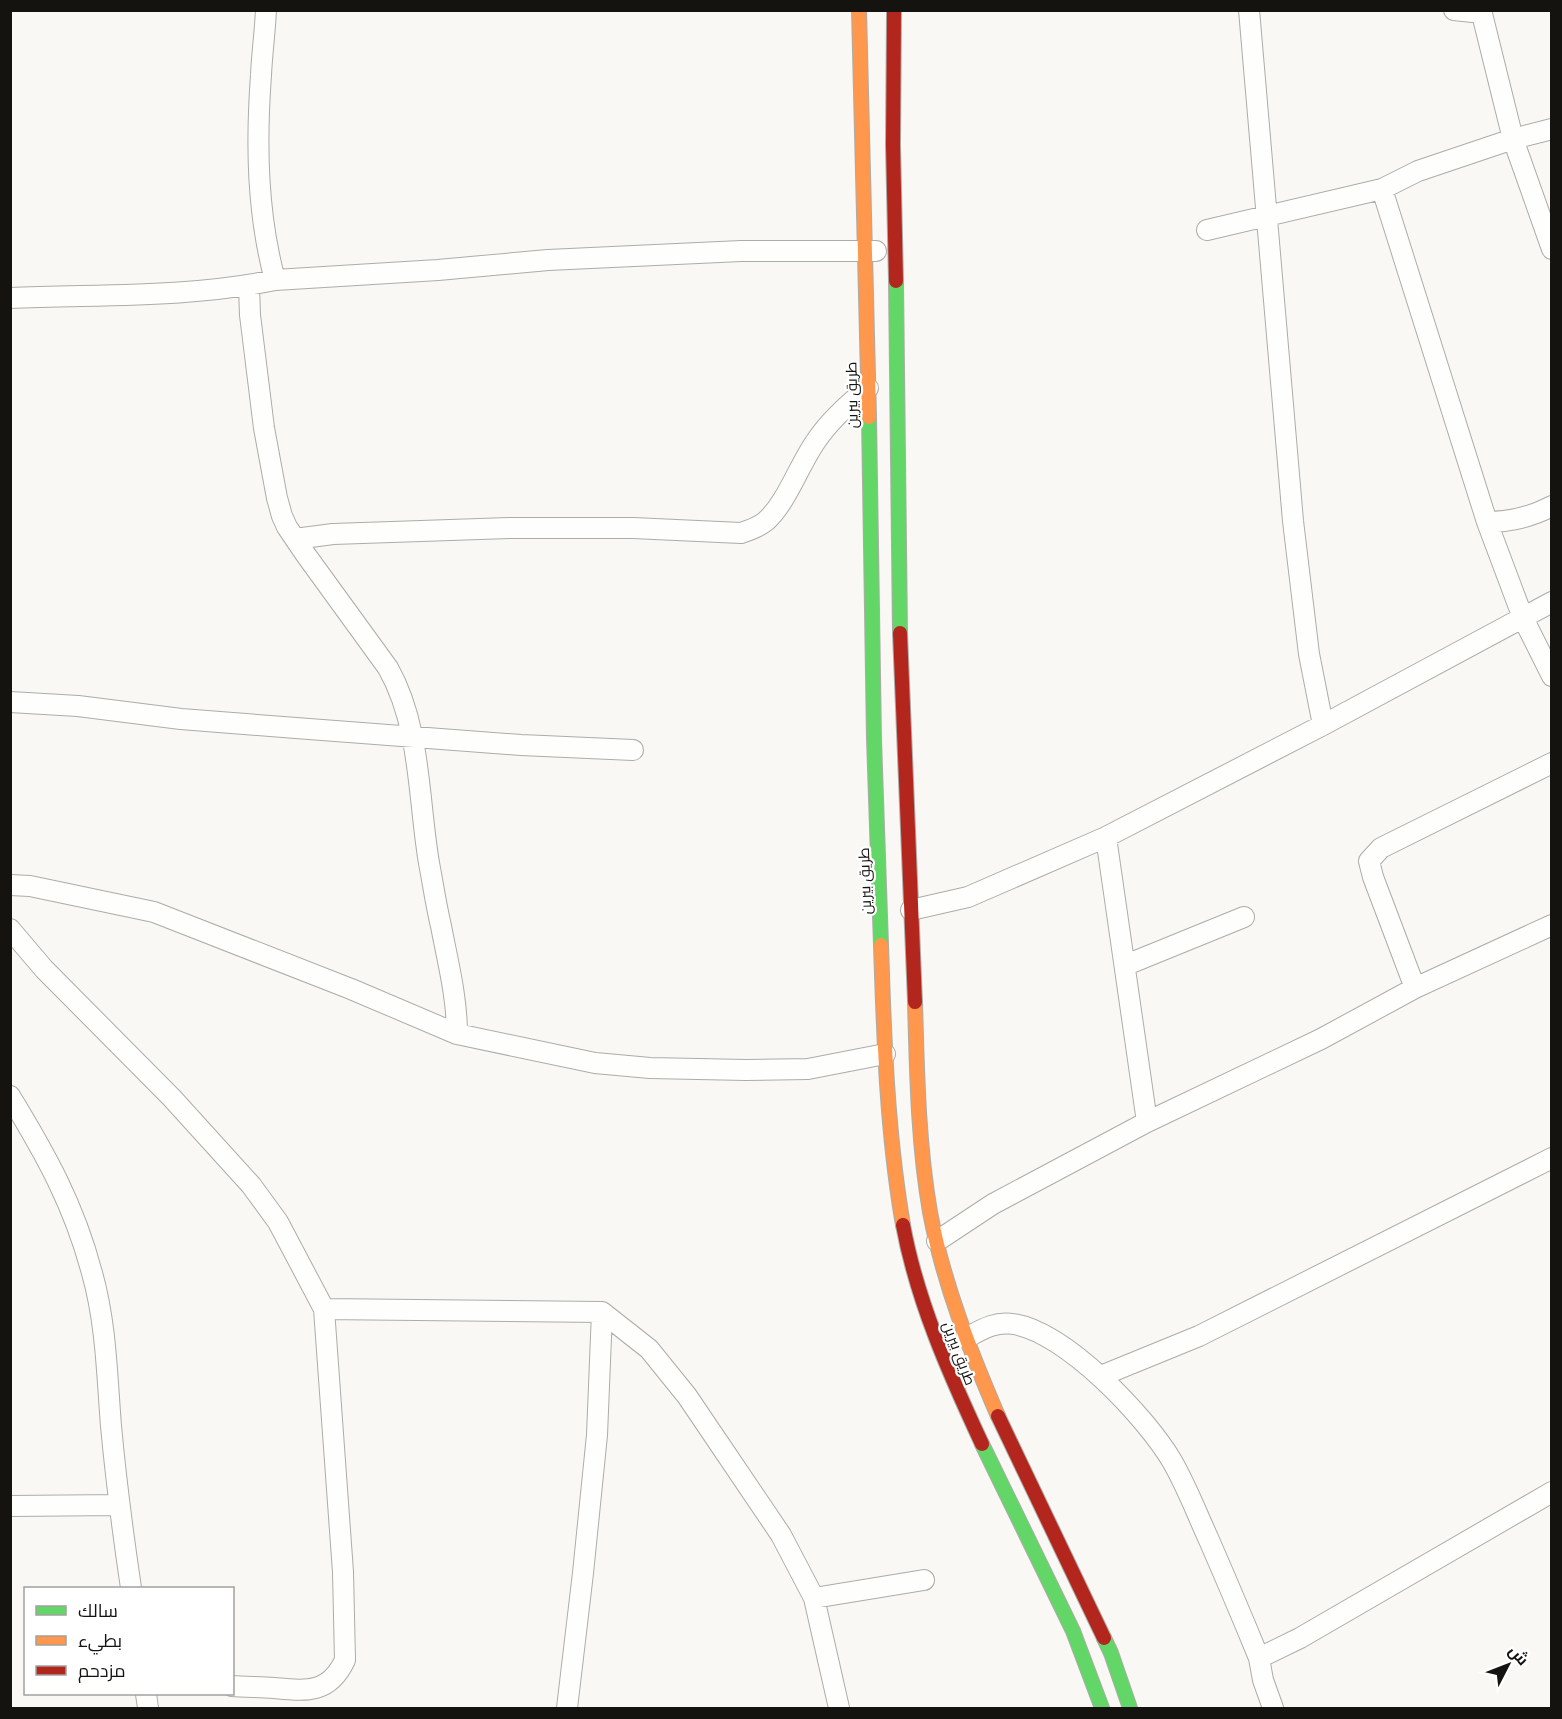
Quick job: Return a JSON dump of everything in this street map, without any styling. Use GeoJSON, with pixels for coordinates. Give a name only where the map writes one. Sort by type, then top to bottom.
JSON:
{"type":"FeatureCollection","features":[{"type":"Feature","properties":{"kind":"main road","name":"طريق بيرين"},"geometry":{"type":"LineString","coordinates":[[859,10],[868,388],[889,739],[885,1054],[896,1183],[905,1233],[925,1306],[946,1367],[1005,1495],[1073,1631],[1102,1708]]}},
{"type":"Feature","properties":{"kind":"main road","name":"طريق بيرين"},"geometry":{"type":"LineString","coordinates":[[894,10],[894,252],[899,426],[900,632],[889,739],[908,798],[910,910],[919,1116],[930,1212],[966,1338],[1002,1425],[1111,1653],[1130,1708]]}},
{"type":"Feature","properties":{"kind":"street"},"geometry":{"type":"LineString","coordinates":[[266,10],[258,149],[261,206],[267,249],[275,280]]}},
{"type":"Feature","properties":{"kind":"street"},"geometry":{"type":"LineString","coordinates":[[1249,10],[1293,521],[1309,654],[1323,725]]}},
{"type":"Feature","properties":{"kind":"street"},"geometry":{"type":"LineString","coordinates":[[1454,10],[1481,12],[1513,140],[1551,249]]}},
{"type":"Feature","properties":{"kind":"street"},"geometry":{"type":"LineString","coordinates":[[1207,230],[1382,189],[1418,171],[1551,129]]}},
{"type":"Feature","properties":{"kind":"street"},"geometry":{"type":"LineString","coordinates":[[1382,189],[1486,522],[1523,618],[1551,676]]}},
{"type":"Feature","properties":{"kind":"street"},"geometry":{"type":"LineString","coordinates":[[10,298],[174,294],[249,286],[275,280],[438,270],[548,260],[741,251],[866,250],[894,252]]}},
{"type":"Feature","properties":{"kind":"street"},"geometry":{"type":"LineString","coordinates":[[249,286],[250,315],[264,428],[273,482],[282,516],[295,539],[388,668],[404,704],[418,770],[429,860],[453,980],[457,1034]]}},
{"type":"Feature","properties":{"kind":"street"},"geometry":{"type":"LineString","coordinates":[[295,539],[333,534],[509,528],[633,528],[741,533],[768,519],[829,424],[868,388]]}},
{"type":"Feature","properties":{"kind":"street"},"geometry":{"type":"LineString","coordinates":[[1486,522],[1507,522],[1537,514],[1551,506]]}},
{"type":"Feature","properties":{"kind":"street"},"geometry":{"type":"LineString","coordinates":[[910,910],[968,897],[1106,837],[1323,725],[1551,602]]}},
{"type":"Feature","properties":{"kind":"street"},"geometry":{"type":"LineString","coordinates":[[10,702],[78,706],[181,719],[521,745],[633,750]]}},
{"type":"Feature","properties":{"kind":"street"},"geometry":{"type":"LineString","coordinates":[[1415,988],[1373,878],[1370,861],[1381,848],[1551,763]]}},
{"type":"Feature","properties":{"kind":"street"},"geometry":{"type":"LineString","coordinates":[[1106,837],[1147,1122]]}},
{"type":"Feature","properties":{"kind":"street"},"geometry":{"type":"LineString","coordinates":[[10,885],[30,886],[154,912],[341,985],[457,1034],[595,1063],[650,1068],[808,1069],[885,1054]]}},
{"type":"Feature","properties":{"kind":"street"},"geometry":{"type":"LineString","coordinates":[[1126,965],[1244,917]]}},
{"type":"Feature","properties":{"kind":"street"},"geometry":{"type":"LineString","coordinates":[[937,1241],[993,1204],[1147,1122],[1321,1039],[1415,988],[1551,925]]}},
{"type":"Feature","properties":{"kind":"street"},"geometry":{"type":"LineString","coordinates":[[10,928],[44,969],[171,1098],[251,1185],[278,1222],[324,1309],[343,1572],[345,1660],[340,1671],[328,1683],[316,1689],[303,1691],[234,1686]]}},
{"type":"Feature","properties":{"kind":"street"},"geometry":{"type":"LineString","coordinates":[[10,1096],[51,1163],[69,1201],[93,1273],[104,1335],[119,1505],[131,1587]]}},
{"type":"Feature","properties":{"kind":"street"},"geometry":{"type":"LineString","coordinates":[[1101,1376],[1199,1336],[1551,1158]]}},
{"type":"Feature","properties":{"kind":"street"},"geometry":{"type":"LineString","coordinates":[[324,1309],[602,1312],[649,1349],[687,1396],[782,1535],[814,1598],[839,1708]]}},
{"type":"Feature","properties":{"kind":"street"},"geometry":{"type":"LineString","coordinates":[[567,1708],[597,1435],[602,1312]]}},
{"type":"Feature","properties":{"kind":"street"},"geometry":{"type":"LineString","coordinates":[[966,1338],[989,1325],[1013,1324],[1046,1337],[1071,1353],[1117,1391],[1171,1459],[1186,1487],[1259,1658],[1263,1680],[1273,1708]]}},
{"type":"Feature","properties":{"kind":"street"},"geometry":{"type":"LineString","coordinates":[[1259,1658],[1300,1638],[1551,1492]]}},
{"type":"Feature","properties":{"kind":"street"},"geometry":{"type":"LineString","coordinates":[[10,1506],[119,1505]]}},
{"type":"Feature","properties":{"kind":"street"},"geometry":{"type":"LineString","coordinates":[[814,1598],[924,1580]]}},
{"type":"Feature","properties":{"kind":"traffic: fast"},"geometry":{"type":"LineString","coordinates":[[896,281],[900,633]]}},
{"type":"Feature","properties":{"kind":"traffic: fast"},"geometry":{"type":"LineString","coordinates":[[869,417],[874,739],[881,945]]}},
{"type":"Feature","properties":{"kind":"traffic: fast"},"geometry":{"type":"LineString","coordinates":[[982,1444],[1073,1631],[1102,1708]]}},
{"type":"Feature","properties":{"kind":"traffic: fast"},"geometry":{"type":"LineString","coordinates":[[1104,1638],[1130,1708]]}},
{"type":"Feature","properties":{"kind":"traffic: slow"},"geometry":{"type":"LineString","coordinates":[[859,10],[869,417]]}},
{"type":"Feature","properties":{"kind":"traffic: slow"},"geometry":{"type":"LineString","coordinates":[[881,945],[890,1120],[903,1225]]}},
{"type":"Feature","properties":{"kind":"traffic: slow"},"geometry":{"type":"LineString","coordinates":[[915,1002],[917,1081],[930,1212],[942,1264],[958,1316],[998,1416]]}},
{"type":"Feature","properties":{"kind":"traffic: jam"},"geometry":{"type":"LineString","coordinates":[[894,10],[893,145],[896,281]]}},
{"type":"Feature","properties":{"kind":"traffic: jam"},"geometry":{"type":"LineString","coordinates":[[900,633],[915,1002]]}},
{"type":"Feature","properties":{"kind":"traffic: jam"},"geometry":{"type":"LineString","coordinates":[[903,1225],[925,1309],[946,1364],[982,1444]]}},
{"type":"Feature","properties":{"kind":"traffic: jam"},"geometry":{"type":"LineString","coordinates":[[998,1416],[1104,1638]]}}]}
